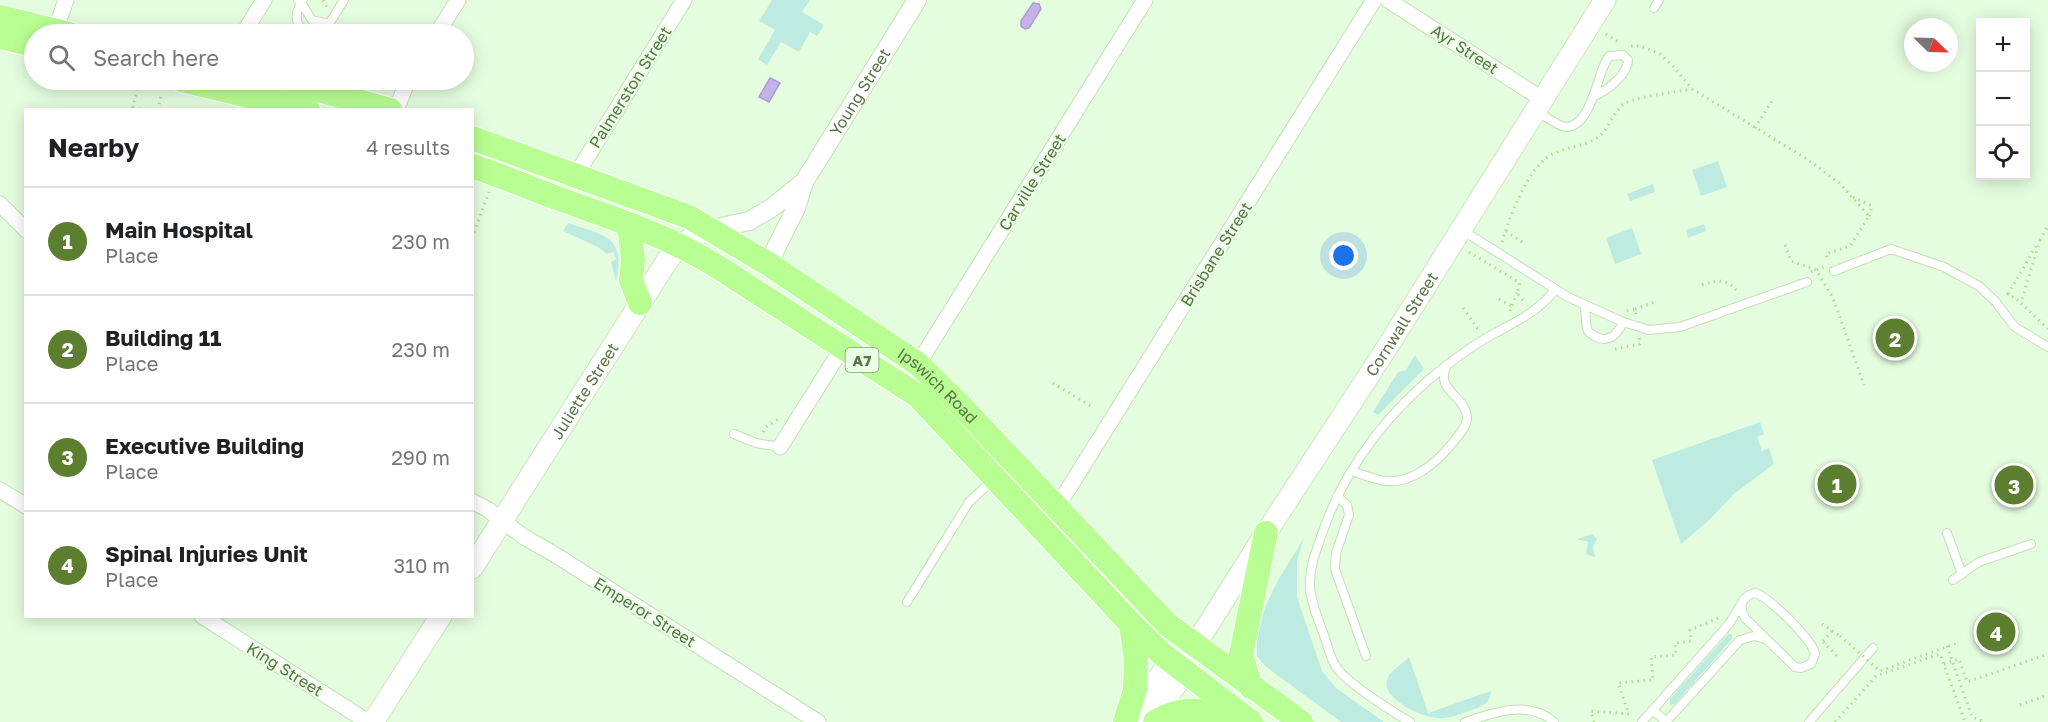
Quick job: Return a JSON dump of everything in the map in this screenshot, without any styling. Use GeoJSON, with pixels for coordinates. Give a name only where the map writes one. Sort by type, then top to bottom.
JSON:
{"type":"FeatureCollection","features":[{"type":"Feature","properties":{"kind":"highway"},"geometry":{"type":"LineString","coordinates":[[0,17],[27,24]]}},
{"type":"Feature","properties":{"kind":"highway"},"geometry":{"type":"LineString","coordinates":[[0,37],[24,43]]}},
{"type":"Feature","properties":{"kind":"highway"},"geometry":{"type":"LineString","coordinates":[[224,90],[300,108]]}},
{"type":"Feature","properties":{"kind":"highway"},"geometry":{"type":"LineString","coordinates":[[317,90],[383,108]]}},
{"type":"Feature","properties":{"kind":"highway","name":"Ipswich Road"},"geometry":{"type":"LineString","coordinates":[[474,139],[670,210],[712,229],[918,364],[959,404],[1168,625],[1301,722]]}},
{"type":"Feature","properties":{"kind":"highway","name":"Ipswich Road"},"geometry":{"type":"LineString","coordinates":[[474,167],[680,245],[918,396],[1131,624],[1178,666],[1251,722]]}},
{"type":"Feature","properties":{"kind":"highway"},"geometry":{"type":"LineString","coordinates":[[629,224],[633,260],[631,280],[640,303]]}},
{"type":"Feature","properties":{"kind":"highway"},"geometry":{"type":"LineString","coordinates":[[1251,687],[1241,655],[1266,533]]}},
{"type":"Feature","properties":{"kind":"highway"},"geometry":{"type":"LineString","coordinates":[[1126,722],[1135,690],[1136,661],[1131,624]]}},
{"type":"Feature","properties":{"kind":"highway"},"geometry":{"type":"LineString","coordinates":[[1155,722],[1170,714],[1187,710],[1202,710],[1240,722]]}},
{"type":"Feature","properties":{"kind":"main road","name":"Cornwall Street"},"geometry":{"type":"LineString","coordinates":[[1126,722],[1196,644],[1382,356],[1605,0]]}},
{"type":"Feature","properties":{"kind":"main road","name":"Juliette Street"},"geometry":{"type":"LineString","coordinates":[[474,565],[667,261],[688,239],[712,229]]}},
{"type":"Feature","properties":{"kind":"main road"},"geometry":{"type":"LineString","coordinates":[[373,722],[440,618]]}},
{"type":"Feature","properties":{"kind":"main road","name":"Cornwall Street"},"geometry":{"type":"LineString","coordinates":[[1149,722],[1178,666]]}},
{"type":"Feature","properties":{"kind":"street"},"geometry":{"type":"LineString","coordinates":[[63,24],[66,0]]}},
{"type":"Feature","properties":{"kind":"street"},"geometry":{"type":"LineString","coordinates":[[249,24],[264,0]]}},
{"type":"Feature","properties":{"kind":"street"},"geometry":{"type":"LineString","coordinates":[[443,24],[458,0]]}},
{"type":"Feature","properties":{"kind":"street","name":"Palmerston Street"},"geometry":{"type":"LineString","coordinates":[[576,175],[684,0]]}},
{"type":"Feature","properties":{"kind":"street","name":"Young Street"},"geometry":{"type":"LineString","coordinates":[[770,265],[796,208],[804,182],[917,0]]}},
{"type":"Feature","properties":{"kind":"street","name":"Carville Street"},"geometry":{"type":"LineString","coordinates":[[918,364],[1145,0]]}},
{"type":"Feature","properties":{"kind":"street","name":"Brisbane Street"},"geometry":{"type":"LineString","coordinates":[[1057,507],[1374,0]]}},
{"type":"Feature","properties":{"kind":"street","name":"Ayr Street"},"geometry":{"type":"LineString","coordinates":[[1388,0],[1539,104]]}},
{"type":"Feature","properties":{"kind":"street"},"geometry":{"type":"LineString","coordinates":[[397,108],[404,90]]}},
{"type":"Feature","properties":{"kind":"street","name":"Young Street"},"geometry":{"type":"LineString","coordinates":[[712,229],[758,217],[804,182]]}},
{"type":"Feature","properties":{"kind":"street"},"geometry":{"type":"LineString","coordinates":[[0,203],[24,212]]}},
{"type":"Feature","properties":{"kind":"street"},"geometry":{"type":"LineString","coordinates":[[0,203],[24,228]]}},
{"type":"Feature","properties":{"kind":"street"},"geometry":{"type":"LineString","coordinates":[[780,447],[843,347]]}},
{"type":"Feature","properties":{"kind":"street"},"geometry":{"type":"LineString","coordinates":[[0,490],[24,505]]}},
{"type":"Feature","properties":{"kind":"street","name":"Emperor Street"},"geometry":{"type":"LineString","coordinates":[[474,502],[524,537],[818,722]]}},
{"type":"Feature","properties":{"kind":"street","name":"King Street"},"geometry":{"type":"LineString","coordinates":[[205,618],[368,722]]}},
{"type":"Feature","properties":{"kind":"lane"},"geometry":{"type":"LineString","coordinates":[[301,1],[312,20],[329,24],[344,0]]}},
{"type":"Feature","properties":{"kind":"lane"},"geometry":{"type":"LineString","coordinates":[[1654,8],[1659,0]]}},
{"type":"Feature","properties":{"kind":"lane"},"geometry":{"type":"LineString","coordinates":[[298,24],[296,12],[301,1]]}},
{"type":"Feature","properties":{"kind":"lane"},"geometry":{"type":"LineString","coordinates":[[1539,104],[1568,127],[1577,122],[1596,95],[1604,62],[1609,56],[1623,55],[1628,60],[1628,66],[1605,91],[1596,95]]}},
{"type":"Feature","properties":{"kind":"lane"},"geometry":{"type":"LineString","coordinates":[[1460,229],[1555,290],[1585,306],[1649,330],[1671,329],[1807,278]]}},
{"type":"Feature","properties":{"kind":"lane"},"geometry":{"type":"LineString","coordinates":[[1834,272],[1891,249],[1944,267],[1971,280],[1995,301],[2014,327],[2048,347]]}},
{"type":"Feature","properties":{"kind":"lane"},"geometry":{"type":"LineString","coordinates":[[1410,722],[1349,680],[1338,669],[1315,609],[1310,586],[1312,565],[1326,521],[1351,471],[1386,422],[1446,365],[1488,337],[1532,313],[1555,290]]}},
{"type":"Feature","properties":{"kind":"lane"},"geometry":{"type":"LineString","coordinates":[[1585,306],[1587,328],[1594,336],[1610,339],[1620,329],[1623,322]]}},
{"type":"Feature","properties":{"kind":"lane"},"geometry":{"type":"LineString","coordinates":[[1351,471],[1390,481],[1427,469],[1441,457],[1464,428],[1467,418],[1463,407],[1445,385],[1446,365]]}},
{"type":"Feature","properties":{"kind":"lane"},"geometry":{"type":"LineString","coordinates":[[734,434],[756,444],[780,447]]}},
{"type":"Feature","properties":{"kind":"lane"},"geometry":{"type":"LineString","coordinates":[[907,602],[969,502],[994,479]]}},
{"type":"Feature","properties":{"kind":"lane"},"geometry":{"type":"LineString","coordinates":[[1337,496],[1347,505],[1349,515],[1336,553],[1335,569],[1366,656]]}},
{"type":"Feature","properties":{"kind":"lane"},"geometry":{"type":"LineString","coordinates":[[1947,533],[1962,574]]}},
{"type":"Feature","properties":{"kind":"lane"},"geometry":{"type":"LineString","coordinates":[[1953,580],[1979,562],[2031,544]]}},
{"type":"Feature","properties":{"kind":"lane"},"geometry":{"type":"LineString","coordinates":[[1642,722],[1729,624],[1742,602],[1745,597],[1755,593],[1765,597],[1811,643],[1815,654],[1814,659],[1806,667],[1795,667],[1745,618],[1742,613],[1742,602]]}},
{"type":"Feature","properties":{"kind":"lane"},"geometry":{"type":"LineString","coordinates":[[1653,710],[1666,722],[1740,640],[1754,636],[1767,640]]}},
{"type":"Feature","properties":{"kind":"lane"},"geometry":{"type":"LineString","coordinates":[[1809,722],[1873,648]]}},
{"type":"Feature","properties":{"kind":"lane"},"geometry":{"type":"LineString","coordinates":[[1465,722],[1497,712],[1515,710],[1536,711],[1554,722]]}},
{"type":"Feature","properties":{"kind":"path"},"geometry":{"type":"LineString","coordinates":[[1606,34],[1624,46],[1641,46],[1660,54],[1692,89],[1806,159],[1839,183],[1869,216]]}},
{"type":"Feature","properties":{"kind":"path"},"geometry":{"type":"LineString","coordinates":[[1502,243],[1512,210],[1528,180],[1549,156],[1596,139],[1612,121],[1622,104],[1641,98],[1692,89]]}},
{"type":"Feature","properties":{"kind":"path"},"geometry":{"type":"LineString","coordinates":[[137,90],[133,107],[137,108]]}},
{"type":"Feature","properties":{"kind":"path"},"geometry":{"type":"LineString","coordinates":[[158,108],[161,95]]}},
{"type":"Feature","properties":{"kind":"path"},"geometry":{"type":"LineString","coordinates":[[1755,128],[1773,99]]}},
{"type":"Feature","properties":{"kind":"path"},"geometry":{"type":"LineString","coordinates":[[474,233],[489,192]]}},
{"type":"Feature","properties":{"kind":"path"},"geometry":{"type":"LineString","coordinates":[[1807,278],[1816,270],[1830,265],[1826,254],[1850,246],[1869,216],[1872,206],[1850,195]]}},
{"type":"Feature","properties":{"kind":"path"},"geometry":{"type":"LineString","coordinates":[[2008,294],[2048,226]]}},
{"type":"Feature","properties":{"kind":"path"},"geometry":{"type":"LineString","coordinates":[[1506,231],[1522,242]]}},
{"type":"Feature","properties":{"kind":"path"},"geometry":{"type":"LineString","coordinates":[[2021,303],[2040,240]]}},
{"type":"Feature","properties":{"kind":"path"},"geometry":{"type":"LineString","coordinates":[[1785,244],[1791,261],[1816,270],[1833,298],[1864,385]]}},
{"type":"Feature","properties":{"kind":"path"},"geometry":{"type":"LineString","coordinates":[[1469,252],[1520,283],[1511,310],[1504,314]]}},
{"type":"Feature","properties":{"kind":"path"},"geometry":{"type":"LineString","coordinates":[[1702,285],[1716,280],[1726,282],[1740,295],[1744,295]]}},
{"type":"Feature","properties":{"kind":"path"},"geometry":{"type":"LineString","coordinates":[[1517,293],[1528,306]]}},
{"type":"Feature","properties":{"kind":"path"},"geometry":{"type":"LineString","coordinates":[[2012,297],[2048,329]]}},
{"type":"Feature","properties":{"kind":"path"},"geometry":{"type":"LineString","coordinates":[[1499,299],[1512,306]]}},
{"type":"Feature","properties":{"kind":"path"},"geometry":{"type":"LineString","coordinates":[[1635,309],[1655,302]]}},
{"type":"Feature","properties":{"kind":"path"},"geometry":{"type":"LineString","coordinates":[[1463,308],[1477,328],[1480,329],[1490,322]]}},
{"type":"Feature","properties":{"kind":"path"},"geometry":{"type":"LineString","coordinates":[[1053,384],[1094,408]]}},
{"type":"Feature","properties":{"kind":"path"},"geometry":{"type":"LineString","coordinates":[[1594,722],[1591,711],[1629,714],[1618,683],[1653,680],[1651,657],[1676,655],[1674,643],[1691,641],[1690,630],[1721,616]]}},
{"type":"Feature","properties":{"kind":"path"},"geometry":{"type":"LineString","coordinates":[[1822,624],[1880,670],[1957,643]]}},
{"type":"Feature","properties":{"kind":"path"},"geometry":{"type":"LineString","coordinates":[[1822,642],[1832,631]]}},
{"type":"Feature","properties":{"kind":"path"},"geometry":{"type":"LineString","coordinates":[[1947,646],[1972,717],[1984,722]]}},
{"type":"Feature","properties":{"kind":"path"},"geometry":{"type":"LineString","coordinates":[[1835,722],[1876,676],[1940,654],[1965,722]]}},
{"type":"Feature","properties":{"kind":"path"},"geometry":{"type":"LineString","coordinates":[[1944,664],[1959,659],[1967,682],[2048,654]]}},
{"type":"Feature","properties":{"kind":"path"},"geometry":{"type":"LineString","coordinates":[[2020,705],[2048,695]]}},
{"type":"Feature","properties":{"kind":"shaded area"},"geometry":{"type":"Polygon","coordinates":[[[772,0],[810,0],[802,12],[824,25],[817,36],[810,32],[799,52],[781,42],[767,65],[758,59],[775,30],[759,21],[772,0]]]}},
{"type":"Feature","properties":{"kind":"shaded area"},"geometry":{"type":"Polygon","coordinates":[[[1033,3],[1039,4],[1041,9],[1029,28],[1025,29],[1021,26],[1021,21],[1033,3]]]}},
{"type":"Feature","properties":{"kind":"shaded area"},"geometry":{"type":"Polygon","coordinates":[[[770,78],[780,83],[769,102],[759,97],[770,78]]]}},
{"type":"Feature","properties":{"kind":"shaded area"},"geometry":{"type":"Polygon","coordinates":[[[1718,161],[1727,187],[1701,196],[1692,170],[1718,161]]]}},
{"type":"Feature","properties":{"kind":"shaded area"},"geometry":{"type":"Polygon","coordinates":[[[1653,184],[1655,192],[1630,201],[1627,194],[1653,184]]]}},
{"type":"Feature","properties":{"kind":"shaded area"},"geometry":{"type":"Polygon","coordinates":[[[568,223],[602,235],[615,246],[618,255],[616,282],[611,262],[616,259],[613,252],[607,254],[598,247],[563,231],[568,223]]]}},
{"type":"Feature","properties":{"kind":"shaded area"},"geometry":{"type":"Polygon","coordinates":[[[1704,224],[1706,231],[1688,238],[1686,230],[1704,224]]]}},
{"type":"Feature","properties":{"kind":"shaded area"},"geometry":{"type":"Polygon","coordinates":[[[1632,228],[1641,254],[1615,264],[1606,238],[1632,228]]]}},
{"type":"Feature","properties":{"kind":"shaded area"},"geometry":{"type":"Polygon","coordinates":[[[1415,355],[1424,369],[1378,415],[1373,412],[1398,372],[1406,370],[1415,355]]]}},
{"type":"Feature","properties":{"kind":"shaded area"},"geometry":{"type":"Polygon","coordinates":[[[1760,422],[1764,434],[1757,437],[1762,451],[1769,448],[1774,464],[1734,494],[1707,522],[1681,544],[1652,460],[1760,422]]]}},
{"type":"Feature","properties":{"kind":"shaded area"},"geometry":{"type":"Polygon","coordinates":[[[1592,534],[1597,539],[1593,547],[1595,557],[1586,553],[1588,542],[1577,539],[1592,534]]]}},
{"type":"Feature","properties":{"kind":"shaded area"},"geometry":{"type":"Polygon","coordinates":[[[1304,538],[1297,561],[1297,597],[1322,671],[1336,688],[1384,722],[1341,722],[1265,666],[1257,656],[1257,640],[1265,609],[1271,594],[1304,538]]]}},
{"type":"Feature","properties":{"kind":"shaded area"},"geometry":{"type":"Polygon","coordinates":[[[1728,634],[1732,634],[1732,639],[1675,704],[1670,705],[1670,699],[1728,634]]]}},
{"type":"Feature","properties":{"kind":"shaded area"},"geometry":{"type":"Polygon","coordinates":[[[1409,657],[1428,713],[1491,691],[1489,699],[1484,705],[1445,718],[1430,717],[1412,710],[1395,699],[1387,685],[1390,674],[1409,657]]]}},
{"type":"Feature","properties":{"kind":"place","name":"Building 11"},"geometry":{"type":"Point","coordinates":[1895,338]}},
{"type":"Feature","properties":{"kind":"place","name":"Main Hospital"},"geometry":{"type":"Point","coordinates":[1837,484]}},
{"type":"Feature","properties":{"kind":"place","name":"Executive Building"},"geometry":{"type":"Point","coordinates":[2014,485]}},
{"type":"Feature","properties":{"kind":"place","name":"Spinal Injuries Unit"},"geometry":{"type":"Point","coordinates":[1996,632]}}]}
